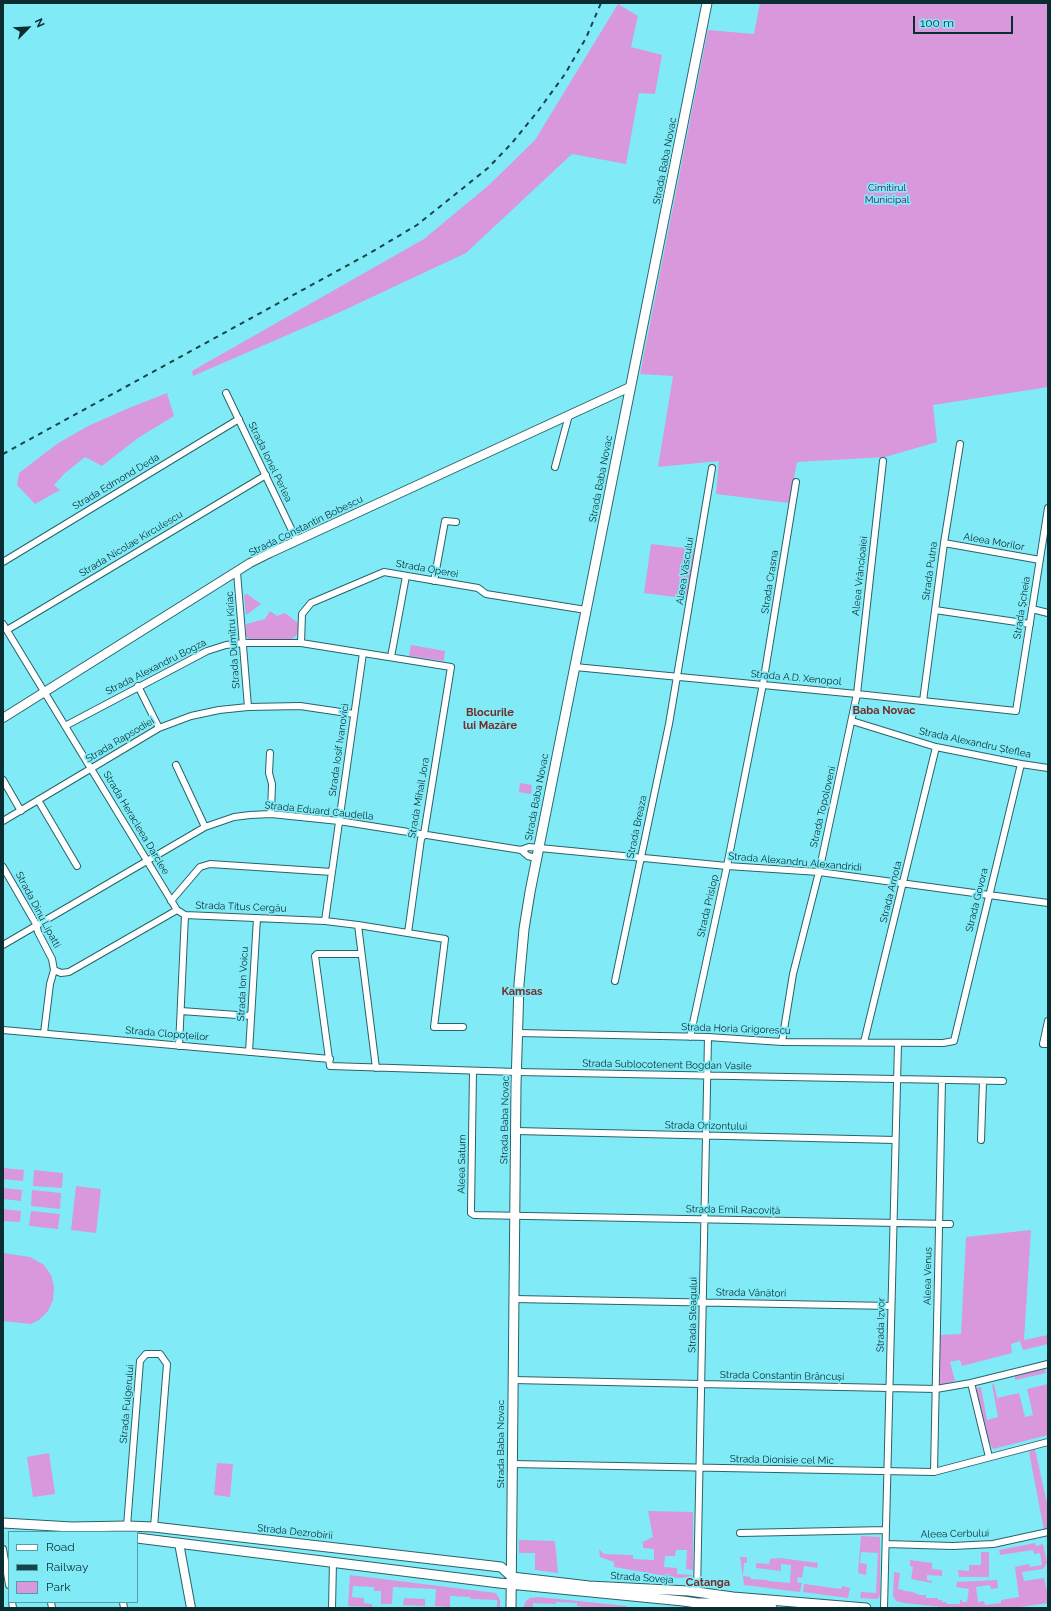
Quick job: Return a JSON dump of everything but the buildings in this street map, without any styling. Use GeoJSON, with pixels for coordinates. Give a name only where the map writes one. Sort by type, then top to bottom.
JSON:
{"type":"FeatureCollection","features":[{"type":"Feature","properties":{"kind":"main road","name":"Strada Baba Novac"},"geometry":{"type":"LineString","coordinates":[[511,1608],[517,1072],[522,949],[526,915],[536,858],[707,3]]}},
{"type":"Feature","properties":{"kind":"main road","name":"Strada Dezrobirii"},"geometry":{"type":"LineString","coordinates":[[3,1523],[39,1528],[127,1526],[154,1527],[501,1566],[512,1580]]}},
{"type":"Feature","properties":{"kind":"main road","name":"Strada Dezrobirii"},"geometry":{"type":"LineString","coordinates":[[72,1527],[91,1531]]}},
{"type":"Feature","properties":{"kind":"main road"},"geometry":{"type":"LineString","coordinates":[[138,1538],[333,1562],[512,1580]]}},
{"type":"Feature","properties":{"kind":"main road","name":"Strada Soveja"},"geometry":{"type":"LineString","coordinates":[[512,1580],[697,1593],[866,1608]]}},
{"type":"Feature","properties":{"kind":"main road","name":"Strada Soveja"},"geometry":{"type":"LineString","coordinates":[[512,1580],[683,1601],[697,1606],[720,1603],[772,1608]]}},
{"type":"Feature","properties":{"kind":"street","name":"Strada Constantin Bobescu"},"geometry":{"type":"LineString","coordinates":[[3,718],[238,572],[296,539],[630,387]]}},
{"type":"Feature","properties":{"kind":"street","name":"Strada Ionel Perlea"},"geometry":{"type":"LineString","coordinates":[[226,393],[296,539]]}},
{"type":"Feature","properties":{"kind":"street"},"geometry":{"type":"LineString","coordinates":[[556,467],[569,415]]}},
{"type":"Feature","properties":{"kind":"street","name":"Strada Edmond Deda"},"geometry":{"type":"LineString","coordinates":[[3,562],[239,419]]}},
{"type":"Feature","properties":{"kind":"street","name":"Strada Putna"},"geometry":{"type":"LineString","coordinates":[[923,701],[944,543],[960,444]]}},
{"type":"Feature","properties":{"kind":"street","name":"Aleea Vrâncioaiei"},"geometry":{"type":"LineString","coordinates":[[857,694],[883,461]]}},
{"type":"Feature","properties":{"kind":"street","name":"Aleea Vâscului"},"geometry":{"type":"LineString","coordinates":[[678,676],[712,468]]}},
{"type":"Feature","properties":{"kind":"street","name":"Strada Nicolae Kirculescu"},"geometry":{"type":"LineString","coordinates":[[4,628],[266,475]]}},
{"type":"Feature","properties":{"kind":"street","name":"Strada Crasna"},"geometry":{"type":"LineString","coordinates":[[763,684],[796,482]]}},
{"type":"Feature","properties":{"kind":"street","name":"Strada Șcheia"},"geometry":{"type":"LineString","coordinates":[[1016,712],[1048,508]]}},
{"type":"Feature","properties":{"kind":"street"},"geometry":{"type":"LineString","coordinates":[[434,581],[445,521],[456,522]]}},
{"type":"Feature","properties":{"kind":"street","name":"Aleea Morilor"},"geometry":{"type":"LineString","coordinates":[[944,543],[1040,560]]}},
{"type":"Feature","properties":{"kind":"street","name":"Strada Dumitru Kiriac"},"geometry":{"type":"LineString","coordinates":[[238,572],[248,707]]}},
{"type":"Feature","properties":{"kind":"street","name":"Strada Operei"},"geometry":{"type":"LineString","coordinates":[[301,643],[302,614],[311,603],[384,572],[478,588],[486,594],[586,610]]}},
{"type":"Feature","properties":{"kind":"street"},"geometry":{"type":"LineString","coordinates":[[391,657],[406,576]]}},
{"type":"Feature","properties":{"kind":"street"},"geometry":{"type":"LineString","coordinates":[[1032,609],[1048,613]]}},
{"type":"Feature","properties":{"kind":"street"},"geometry":{"type":"LineString","coordinates":[[935,610],[1030,624]]}},
{"type":"Feature","properties":{"kind":"street","name":"Strada Heracleea Darclee"},"geometry":{"type":"LineString","coordinates":[[4,628],[177,910]]}},
{"type":"Feature","properties":{"kind":"street","name":"Strada Alexandru Bogza"},"geometry":{"type":"LineString","coordinates":[[65,726],[138,686],[207,651],[226,645],[243,643],[301,643],[451,667]]}},
{"type":"Feature","properties":{"kind":"street","name":"Strada Iosif Ivanovici"},"geometry":{"type":"LineString","coordinates":[[325,921],[362,653]]}},
{"type":"Feature","properties":{"kind":"street","name":"Strada Mihail Jora"},"geometry":{"type":"LineString","coordinates":[[408,933],[421,839],[424,834],[451,667]]}},
{"type":"Feature","properties":{"kind":"street","name":"Strada A.D. Xenopol"},"geometry":{"type":"LineString","coordinates":[[575,667],[763,684],[1016,712]]}},
{"type":"Feature","properties":{"kind":"street","name":"Strada Breaza"},"geometry":{"type":"LineString","coordinates":[[615,981],[670,724],[678,676]]}},
{"type":"Feature","properties":{"kind":"street","name":"Strada Prislop"},"geometry":{"type":"LineString","coordinates":[[690,1037],[727,866],[763,684]]}},
{"type":"Feature","properties":{"kind":"street"},"geometry":{"type":"LineString","coordinates":[[138,686],[159,728]]}},
{"type":"Feature","properties":{"kind":"street","name":"Strada Topoloveni"},"geometry":{"type":"LineString","coordinates":[[782,1042],[793,974],[819,872],[857,694]]}},
{"type":"Feature","properties":{"kind":"street","name":"Strada Rapsodiei"},"geometry":{"type":"LineString","coordinates":[[3,821],[159,728],[192,716],[219,710],[248,707],[300,706],[354,714]]}},
{"type":"Feature","properties":{"kind":"street","name":"Strada Alexandru Șteflea"},"geometry":{"type":"LineString","coordinates":[[852,721],[936,747],[1048,768]]}},
{"type":"Feature","properties":{"kind":"street","name":"Strada Arnota"},"geometry":{"type":"LineString","coordinates":[[864,1042],[936,747]]}},
{"type":"Feature","properties":{"kind":"street"},"geometry":{"type":"LineString","coordinates":[[270,753],[269,773],[272,784],[271,814]]}},
{"type":"Feature","properties":{"kind":"street","name":"Strada Govora"},"geometry":{"type":"LineString","coordinates":[[954,1041],[1021,764]]}},
{"type":"Feature","properties":{"kind":"street"},"geometry":{"type":"LineString","coordinates":[[176,765],[205,827]]}},
{"type":"Feature","properties":{"kind":"street"},"geometry":{"type":"LineString","coordinates":[[3,780],[21,810]]}},
{"type":"Feature","properties":{"kind":"street"},"geometry":{"type":"LineString","coordinates":[[38,800],[77,866]]}},
{"type":"Feature","properties":{"kind":"street","name":"Strada Eduard Caudella"},"geometry":{"type":"LineString","coordinates":[[3,945],[36,924],[205,827],[234,817],[271,814],[339,821],[521,850],[529,847],[538,848]]}},
{"type":"Feature","properties":{"kind":"street","name":"Strada Alexandru Alexandridi"},"geometry":{"type":"LineString","coordinates":[[538,848],[727,866],[819,872],[1048,903]]}},
{"type":"Feature","properties":{"kind":"street","name":"Strada Eduard Caudella"},"geometry":{"type":"LineString","coordinates":[[521,850],[528,856],[536,858]]}},
{"type":"Feature","properties":{"kind":"street"},"geometry":{"type":"LineString","coordinates":[[171,901],[200,867],[210,864],[332,872]]}},
{"type":"Feature","properties":{"kind":"street","name":"Strada Dinu Lipatti"},"geometry":{"type":"LineString","coordinates":[[3,867],[36,924],[38,932],[50,953],[54,970],[50,984],[44,1033]]}},
{"type":"Feature","properties":{"kind":"street"},"geometry":{"type":"LineString","coordinates":[[54,970],[69,972],[177,910]]}},
{"type":"Feature","properties":{"kind":"street","name":"Strada Titus Cergău"},"geometry":{"type":"LineString","coordinates":[[177,910],[185,915],[325,921],[444,939],[434,1027],[463,1027]]}},
{"type":"Feature","properties":{"kind":"street"},"geometry":{"type":"LineString","coordinates":[[179,1046],[185,915]]}},
{"type":"Feature","properties":{"kind":"street","name":"Strada Ion Voicu"},"geometry":{"type":"LineString","coordinates":[[249,1052],[257,918]]}},
{"type":"Feature","properties":{"kind":"street"},"geometry":{"type":"LineString","coordinates":[[358,925],[376,1068]]}},
{"type":"Feature","properties":{"kind":"street"},"geometry":{"type":"LineString","coordinates":[[330,1059],[315,956],[317,954],[361,954]]}},
{"type":"Feature","properties":{"kind":"street"},"geometry":{"type":"LineString","coordinates":[[181,1011],[251,1016]]}},
{"type":"Feature","properties":{"kind":"street"},"geometry":{"type":"LineString","coordinates":[[1045,1044],[1048,1021]]}},
{"type":"Feature","properties":{"kind":"street","name":"Strada Clopoțeilor"},"geometry":{"type":"LineString","coordinates":[[3,1030],[330,1059]]}},
{"type":"Feature","properties":{"kind":"street","name":"Strada Horia Grigorescu"},"geometry":{"type":"LineString","coordinates":[[518,1033],[708,1037],[782,1042],[943,1043],[954,1041]]}},
{"type":"Feature","properties":{"kind":"street","name":"Strada Steagului"},"geometry":{"type":"LineString","coordinates":[[697,1593],[708,1037]]}},
{"type":"Feature","properties":{"kind":"street","name":"Strada Izvor"},"geometry":{"type":"LineString","coordinates":[[884,1608],[898,1042]]}},
{"type":"Feature","properties":{"kind":"street","name":"Strada Sublocotenent Bogdan Vasile"},"geometry":{"type":"LineString","coordinates":[[330,1059],[330,1066],[376,1068],[1003,1082]]}},
{"type":"Feature","properties":{"kind":"street","name":"Aleea Saturn"},"geometry":{"type":"LineString","coordinates":[[473,1071],[471,1213],[474,1215],[515,1216]]}},
{"type":"Feature","properties":{"kind":"street","name":"Aleea Venus"},"geometry":{"type":"LineString","coordinates":[[934,1472],[942,1080]]}},
{"type":"Feature","properties":{"kind":"street"},"geometry":{"type":"LineString","coordinates":[[981,1140],[983,1081]]}},
{"type":"Feature","properties":{"kind":"street","name":"Strada Orizontului"},"geometry":{"type":"LineString","coordinates":[[516,1131],[895,1140]]}},
{"type":"Feature","properties":{"kind":"street","name":"Strada Emil Racoviță"},"geometry":{"type":"LineString","coordinates":[[515,1216],[950,1224]]}},
{"type":"Feature","properties":{"kind":"street","name":"Strada Vânători"},"geometry":{"type":"LineString","coordinates":[[514,1299],[891,1306]]}},
{"type":"Feature","properties":{"kind":"street","name":"Strada Fulgerului"},"geometry":{"type":"LineString","coordinates":[[127,1526],[140,1361],[146,1354],[160,1354],[167,1364],[154,1527]]}},
{"type":"Feature","properties":{"kind":"street","name":"Strada Constantin Brâncuși"},"geometry":{"type":"LineString","coordinates":[[513,1380],[936,1389],[1048,1364]]}},
{"type":"Feature","properties":{"kind":"street"},"geometry":{"type":"LineString","coordinates":[[971,1382],[989,1457]]}},
{"type":"Feature","properties":{"kind":"street","name":"Strada Dionisie cel Mic"},"geometry":{"type":"LineString","coordinates":[[512,1464],[934,1472],[1048,1442]]}},
{"type":"Feature","properties":{"kind":"street"},"geometry":{"type":"LineString","coordinates":[[740,1533],[886,1530]]}},
{"type":"Feature","properties":{"kind":"street","name":"Aleea Cerbului"},"geometry":{"type":"LineString","coordinates":[[886,1544],[953,1546],[993,1544],[1048,1532]]}},
{"type":"Feature","properties":{"kind":"street"},"geometry":{"type":"LineString","coordinates":[[179,1543],[191,1608]]}},
{"type":"Feature","properties":{"kind":"street"},"geometry":{"type":"LineString","coordinates":[[3,1549],[8,1579]]}},
{"type":"Feature","properties":{"kind":"street"},"geometry":{"type":"LineString","coordinates":[[332,1608],[333,1562]]}},
{"type":"Feature","properties":{"kind":"green space","name":"Cimitirul Municipal"},"geometry":{"type":"Polygon","coordinates":[[[760,3],[1048,3],[1048,387],[933,405],[937,442],[885,457],[797,462],[789,503],[716,494],[719,461],[658,467],[673,376],[640,374],[708,30],[754,34],[760,3]]]}},
{"type":"Feature","properties":{"kind":"green space"},"geometry":{"type":"Polygon","coordinates":[[[618,4],[638,16],[631,47],[662,55],[655,94],[639,93],[626,164],[572,154],[466,253],[338,313],[193,376],[192,371],[424,239],[489,185],[535,140],[618,4]]]}},
{"type":"Feature","properties":{"kind":"green space"},"geometry":{"type":"Polygon","coordinates":[[[167,393],[174,416],[138,438],[102,466],[85,457],[65,473],[54,485],[60,490],[35,504],[17,485],[19,473],[57,444],[88,426],[167,393]]]}},
{"type":"Feature","properties":{"kind":"green space"},"geometry":{"type":"Polygon","coordinates":[[[651,544],[694,549],[689,599],[644,593],[651,544]]]}},
{"type":"Feature","properties":{"kind":"green space"},"geometry":{"type":"Polygon","coordinates":[[[247,594],[261,604],[246,615],[244,595],[247,594]]]}},
{"type":"Feature","properties":{"kind":"green space"},"geometry":{"type":"Polygon","coordinates":[[[270,611],[277,616],[285,613],[298,623],[296,636],[290,640],[249,639],[246,636],[246,624],[265,619],[270,611]]]}},
{"type":"Feature","properties":{"kind":"green space"},"geometry":{"type":"Polygon","coordinates":[[[411,645],[445,651],[444,661],[409,656],[411,645]]]}},
{"type":"Feature","properties":{"kind":"green space"},"geometry":{"type":"Polygon","coordinates":[[[520,783],[532,785],[531,794],[519,792],[520,783]]]}},
{"type":"Feature","properties":{"kind":"green space"},"geometry":{"type":"Polygon","coordinates":[[[3,1168],[24,1170],[23,1181],[3,1179],[3,1168]]]}},
{"type":"Feature","properties":{"kind":"green space"},"geometry":{"type":"Polygon","coordinates":[[[34,1170],[63,1173],[62,1188],[33,1186],[34,1170]]]}},
{"type":"Feature","properties":{"kind":"green space"},"geometry":{"type":"Polygon","coordinates":[[[76,1186],[101,1189],[96,1233],[71,1230],[76,1186]]]}},
{"type":"Feature","properties":{"kind":"green space"},"geometry":{"type":"Polygon","coordinates":[[[3,1188],[22,1190],[21,1201],[3,1199],[3,1188]]]}},
{"type":"Feature","properties":{"kind":"green space"},"geometry":{"type":"Polygon","coordinates":[[[32,1190],[61,1193],[60,1209],[31,1206],[32,1190]]]}},
{"type":"Feature","properties":{"kind":"green space"},"geometry":{"type":"Polygon","coordinates":[[[3,1209],[21,1211],[20,1222],[3,1221],[3,1209]]]}},
{"type":"Feature","properties":{"kind":"green space"},"geometry":{"type":"Polygon","coordinates":[[[31,1211],[60,1214],[58,1229],[29,1226],[31,1211]]]}},
{"type":"Feature","properties":{"kind":"green space"},"geometry":{"type":"Polygon","coordinates":[[[1031,1230],[1024,1340],[1048,1335],[1048,1344],[1023,1350],[1020,1341],[1011,1344],[1012,1353],[962,1366],[960,1360],[950,1362],[955,1381],[940,1385],[940,1335],[961,1334],[966,1237],[1031,1230]]]}},
{"type":"Feature","properties":{"kind":"green space"},"geometry":{"type":"Polygon","coordinates":[[[3,1253],[30,1257],[44,1265],[51,1275],[54,1287],[53,1300],[48,1311],[39,1320],[31,1324],[3,1321],[3,1253]]]}},
{"type":"Feature","properties":{"kind":"green space"},"geometry":{"type":"Polygon","coordinates":[[[1045,1369],[1046,1373],[1015,1380],[1015,1376],[1045,1369]]]}},
{"type":"Feature","properties":{"kind":"green space"},"geometry":{"type":"Polygon","coordinates":[[[994,1384],[997,1398],[1019,1393],[1025,1417],[1033,1415],[1027,1389],[1048,1384],[1048,1435],[993,1449],[989,1442],[976,1388],[981,1387],[987,1420],[998,1417],[992,1385],[994,1384]]]}},
{"type":"Feature","properties":{"kind":"green space"},"geometry":{"type":"Polygon","coordinates":[[[1035,1449],[1048,1508],[1048,1529],[1044,1530],[1029,1452],[1035,1449]]]}},
{"type":"Feature","properties":{"kind":"green space"},"geometry":{"type":"Polygon","coordinates":[[[49,1453],[55,1494],[33,1497],[27,1457],[49,1453]]]}},
{"type":"Feature","properties":{"kind":"green space"},"geometry":{"type":"Polygon","coordinates":[[[217,1463],[233,1464],[230,1497],[214,1495],[217,1463]]]}},
{"type":"Feature","properties":{"kind":"green space"},"geometry":{"type":"Polygon","coordinates":[[[648,1511],[693,1512],[693,1570],[686,1569],[687,1550],[676,1550],[675,1556],[665,1556],[664,1567],[677,1568],[677,1574],[692,1575],[691,1577],[678,1578],[614,1567],[614,1562],[600,1557],[599,1549],[604,1554],[633,1555],[633,1559],[654,1560],[654,1549],[643,1548],[643,1543],[641,1543],[653,1537],[648,1511]]]}},
{"type":"Feature","properties":{"kind":"green space"},"geometry":{"type":"Polygon","coordinates":[[[861,1536],[880,1537],[880,1594],[879,1598],[876,1599],[860,1598],[861,1592],[876,1593],[878,1553],[861,1552],[860,1563],[867,1564],[866,1575],[858,1573],[861,1536]]]}},
{"type":"Feature","properties":{"kind":"green space"},"geometry":{"type":"Polygon","coordinates":[[[519,1540],[555,1541],[558,1573],[535,1570],[535,1553],[519,1553],[519,1540]]]}},
{"type":"Feature","properties":{"kind":"green space"},"geometry":{"type":"Polygon","coordinates":[[[1035,1543],[1036,1546],[1043,1544],[1047,1563],[1043,1569],[1022,1572],[1024,1581],[1044,1578],[1046,1588],[1048,1588],[1048,1603],[1013,1608],[953,1608],[904,1603],[896,1601],[893,1596],[894,1572],[900,1573],[898,1589],[914,1592],[919,1595],[926,1595],[926,1598],[938,1598],[938,1600],[942,1600],[942,1602],[946,1602],[947,1604],[960,1604],[960,1600],[962,1600],[962,1602],[967,1602],[969,1589],[956,1587],[957,1582],[997,1580],[998,1588],[991,1589],[990,1585],[976,1587],[978,1602],[984,1601],[985,1605],[1001,1603],[1001,1600],[1019,1597],[1015,1567],[1029,1564],[1030,1567],[1042,1565],[1040,1553],[1034,1554],[1033,1550],[1000,1555],[999,1550],[1035,1543]]]}},
{"type":"Feature","properties":{"kind":"green space"},"geometry":{"type":"Polygon","coordinates":[[[981,1552],[989,1552],[989,1577],[959,1577],[958,1570],[969,1571],[969,1565],[981,1565],[981,1552]]]}},
{"type":"Feature","properties":{"kind":"green space"},"geometry":{"type":"Polygon","coordinates":[[[740,1557],[747,1557],[747,1563],[744,1563],[743,1576],[750,1577],[751,1579],[790,1583],[791,1565],[781,1564],[781,1571],[756,1568],[756,1563],[769,1564],[770,1559],[780,1558],[818,1563],[817,1568],[804,1566],[802,1578],[798,1577],[797,1582],[802,1583],[800,1592],[744,1585],[740,1557]]]}},
{"type":"Feature","properties":{"kind":"green space"},"geometry":{"type":"Polygon","coordinates":[[[910,1560],[932,1563],[932,1569],[942,1570],[942,1576],[927,1575],[927,1580],[932,1581],[932,1583],[911,1579],[913,1567],[910,1566],[910,1560]]]}},
{"type":"Feature","properties":{"kind":"green space"},"geometry":{"type":"Polygon","coordinates":[[[350,1575],[496,1593],[500,1600],[500,1608],[497,1608],[497,1600],[471,1599],[470,1597],[450,1596],[450,1607],[435,1606],[436,1589],[393,1587],[392,1604],[381,1604],[381,1591],[374,1591],[374,1587],[353,1586],[352,1597],[364,1598],[364,1603],[372,1604],[372,1607],[348,1606],[350,1575]]]}},
{"type":"Feature","properties":{"kind":"green space"},"geometry":{"type":"Polygon","coordinates":[[[804,1584],[841,1589],[842,1586],[850,1588],[848,1598],[803,1592],[804,1584]]]}},
{"type":"Feature","properties":{"kind":"green space"},"geometry":{"type":"Polygon","coordinates":[[[539,1597],[627,1606],[627,1608],[584,1608],[577,1606],[577,1603],[556,1602],[556,1604],[533,1603],[533,1608],[523,1608],[526,1601],[530,1598],[539,1597]]]}},
{"type":"Feature","properties":{"kind":"green space"},"geometry":{"type":"Polygon","coordinates":[[[404,1598],[425,1599],[425,1606],[403,1605],[404,1598]]]}},
{"type":"Feature","properties":{"kind":"railway"},"geometry":{"type":"LineString","coordinates":[[3,454],[370,253],[417,225],[488,168],[512,143],[565,74],[586,38],[601,3]]}},
{"type":"Feature","properties":{"kind":"district","name":"Baba Novac"},"geometry":{"type":"Point","coordinates":[884,711]}},
{"type":"Feature","properties":{"kind":"district","name":"Blocurile lui Mazăre"},"geometry":{"type":"Point","coordinates":[490,719]}},
{"type":"Feature","properties":{"kind":"district","name":"Kamsas"},"geometry":{"type":"Point","coordinates":[522,992]}},
{"type":"Feature","properties":{"kind":"district","name":"Catanga"},"geometry":{"type":"Point","coordinates":[708,1583]}}]}
